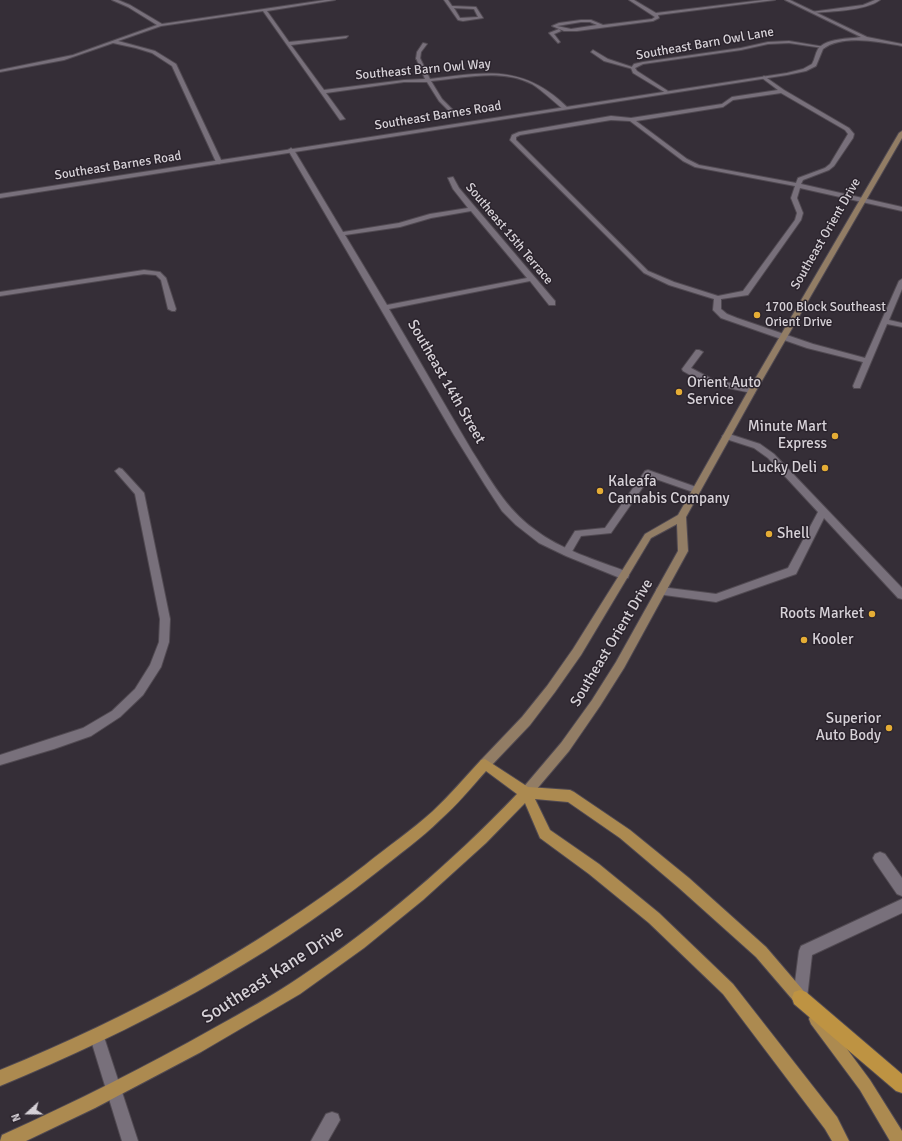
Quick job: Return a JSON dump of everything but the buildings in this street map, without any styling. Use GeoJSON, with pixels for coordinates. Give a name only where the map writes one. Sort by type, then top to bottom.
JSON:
{"type":"FeatureCollection","features":[{"type":"Feature","properties":{"kind":"highway"},"geometry":{"type":"LineString","coordinates":[[800,998],[902,1085]]}},
{"type":"Feature","properties":{"kind":"main road","name":"Southeast Orient Drive"},"geometry":{"type":"LineString","coordinates":[[485,764],[526,721],[552,689],[578,652],[648,536],[681,517],[726,436],[902,133]]}},
{"type":"Feature","properties":{"kind":"main road","name":"Southeast Orient Drive"},"geometry":{"type":"LineString","coordinates":[[526,793],[565,747],[620,666],[683,551],[681,517]]}},
{"type":"Feature","properties":{"kind":"main road"},"geometry":{"type":"LineString","coordinates":[[485,764],[526,793],[545,834],[594,869],[654,918],[728,989],[764,1033],[831,1123],[841,1141]]}},
{"type":"Feature","properties":{"kind":"main road","name":"Southeast Kane Drive"},"geometry":{"type":"LineString","coordinates":[[0,1078],[97,1037],[190,988],[302,920],[360,878],[437,815],[485,764]]}},
{"type":"Feature","properties":{"kind":"main road"},"geometry":{"type":"LineString","coordinates":[[526,793],[570,796],[625,834],[684,883],[761,952],[800,998],[866,1085],[899,1141]]}},
{"type":"Feature","properties":{"kind":"main road","name":"Southeast Kane Drive"},"geometry":{"type":"LineString","coordinates":[[8,1141],[60,1118],[188,1052],[266,1007],[317,974],[374,932],[424,891],[476,844],[526,793]]}},
{"type":"Feature","properties":{"kind":"street"},"geometry":{"type":"LineString","coordinates":[[114,0],[129,6],[161,25]]}},
{"type":"Feature","properties":{"kind":"street"},"geometry":{"type":"LineString","coordinates":[[0,71],[61,59],[113,42],[138,31],[161,25],[333,0]]}},
{"type":"Feature","properties":{"kind":"street"},"geometry":{"type":"LineString","coordinates":[[446,0],[459,20],[481,18],[474,8],[451,7]]}},
{"type":"Feature","properties":{"kind":"street"},"geometry":{"type":"LineString","coordinates":[[631,0],[655,14],[773,0]]}},
{"type":"Feature","properties":{"kind":"street"},"geometry":{"type":"LineString","coordinates":[[788,0],[866,38],[902,46]]}},
{"type":"Feature","properties":{"kind":"street"},"geometry":{"type":"LineString","coordinates":[[813,12],[863,6],[878,0]]}},
{"type":"Feature","properties":{"kind":"street"},"geometry":{"type":"LineString","coordinates":[[264,10],[342,119]]}},
{"type":"Feature","properties":{"kind":"street"},"geometry":{"type":"LineString","coordinates":[[558,42],[551,33],[559,30],[653,20],[658,17],[655,14]]}},
{"type":"Feature","properties":{"kind":"street"},"geometry":{"type":"LineString","coordinates":[[559,30],[554,26],[559,24],[591,21],[602,26]]}},
{"type":"Feature","properties":{"kind":"street"},"geometry":{"type":"LineString","coordinates":[[288,44],[346,37]]}},
{"type":"Feature","properties":{"kind":"street"},"geometry":{"type":"LineString","coordinates":[[823,47],[839,42],[866,38]]}},
{"type":"Feature","properties":{"kind":"street"},"geometry":{"type":"LineString","coordinates":[[113,42],[151,51],[174,65],[219,162]]}},
{"type":"Feature","properties":{"kind":"street","name":"Southeast Barn Owl Lane"},"geometry":{"type":"LineString","coordinates":[[666,92],[635,72],[633,68],[636,64],[740,49],[768,42],[789,42],[823,47]]}},
{"type":"Feature","properties":{"kind":"street"},"geometry":{"type":"LineString","coordinates":[[425,44],[418,58],[437,97],[453,113]]}},
{"type":"Feature","properties":{"kind":"street","name":"Southeast Barnes Road"},"geometry":{"type":"LineString","coordinates":[[0,196],[797,72],[810,67],[816,61],[817,53],[823,47]]}},
{"type":"Feature","properties":{"kind":"street"},"geometry":{"type":"LineString","coordinates":[[593,51],[606,60],[633,68]]}},
{"type":"Feature","properties":{"kind":"street","name":"Southeast Barn Owl Way"},"geometry":{"type":"LineString","coordinates":[[322,92],[404,81],[430,80],[480,74],[512,76],[533,83],[565,108]]}},
{"type":"Feature","properties":{"kind":"street"},"geometry":{"type":"LineString","coordinates":[[764,77],[782,91],[836,122],[851,134],[850,138],[832,165],[827,169],[800,179],[794,198],[800,213],[798,220],[745,292],[718,298],[670,284],[659,280],[646,272],[513,140],[514,136],[519,134],[611,118],[631,120],[724,105],[732,99],[782,91]]}},
{"type":"Feature","properties":{"kind":"street"},"geometry":{"type":"LineString","coordinates":[[631,120],[685,160],[697,166],[797,185],[902,209]]}},
{"type":"Feature","properties":{"kind":"street","name":"Southeast 14th Street"},"geometry":{"type":"LineString","coordinates":[[291,150],[386,307],[452,424],[490,487],[503,505],[519,523],[537,537],[567,552],[624,575]]}},
{"type":"Feature","properties":{"kind":"street","name":"Southeast 15th Terrace"},"geometry":{"type":"LineString","coordinates":[[451,178],[456,189],[472,209],[552,303]]}},
{"type":"Feature","properties":{"kind":"street"},"geometry":{"type":"LineString","coordinates":[[342,234],[400,225],[430,216],[472,209]]}},
{"type":"Feature","properties":{"kind":"street"},"geometry":{"type":"LineString","coordinates":[[0,294],[144,272],[158,273],[164,278],[172,309]]}},
{"type":"Feature","properties":{"kind":"street"},"geometry":{"type":"LineString","coordinates":[[386,307],[531,279]]}},
{"type":"Feature","properties":{"kind":"street"},"geometry":{"type":"LineString","coordinates":[[857,386],[902,281]]}},
{"type":"Feature","properties":{"kind":"street"},"geometry":{"type":"LineString","coordinates":[[718,298],[717,310],[724,316],[783,337],[867,361]]}},
{"type":"Feature","properties":{"kind":"street"},"geometry":{"type":"LineString","coordinates":[[884,320],[902,325]]}},
{"type":"Feature","properties":{"kind":"street"},"geometry":{"type":"LineString","coordinates":[[698,352],[686,369],[700,377],[752,391]]}},
{"type":"Feature","properties":{"kind":"street"},"geometry":{"type":"LineString","coordinates":[[726,436],[757,446],[771,456],[902,595]]}},
{"type":"Feature","properties":{"kind":"street"},"geometry":{"type":"LineString","coordinates":[[0,760],[54,744],[87,732],[116,714],[139,692],[155,667],[164,642],[165,619],[139,492],[120,471]]}},
{"type":"Feature","properties":{"kind":"street"},"geometry":{"type":"LineString","coordinates":[[567,552],[578,533],[608,531],[648,473],[696,490]]}},
{"type":"Feature","properties":{"kind":"street"},"geometry":{"type":"LineString","coordinates":[[661,592],[716,598],[792,571],[823,511]]}},
{"type":"Feature","properties":{"kind":"street"},"geometry":{"type":"LineString","coordinates":[[880,858],[902,889]]}},
{"type":"Feature","properties":{"kind":"street"},"geometry":{"type":"LineString","coordinates":[[800,998],[806,951],[902,906]]}},
{"type":"Feature","properties":{"kind":"street"},"geometry":{"type":"LineString","coordinates":[[97,1037],[130,1141]]}},
{"type":"Feature","properties":{"kind":"street"},"geometry":{"type":"LineString","coordinates":[[319,1141],[332,1120]]}},
{"type":"Feature","properties":{"kind":"place","name":"1700 Block Southeast Orient Drive"},"geometry":{"type":"Point","coordinates":[757,315]}},
{"type":"Feature","properties":{"kind":"place","name":"Orient Auto Service"},"geometry":{"type":"Point","coordinates":[679,392]}},
{"type":"Feature","properties":{"kind":"place","name":"Minute Mart Express"},"geometry":{"type":"Point","coordinates":[835,436]}},
{"type":"Feature","properties":{"kind":"place","name":"Lucky Deli"},"geometry":{"type":"Point","coordinates":[825,468]}},
{"type":"Feature","properties":{"kind":"place","name":"Kaleafa Cannabis Company"},"geometry":{"type":"Point","coordinates":[600,491]}},
{"type":"Feature","properties":{"kind":"place","name":"Shell"},"geometry":{"type":"Point","coordinates":[769,534]}},
{"type":"Feature","properties":{"kind":"place","name":"Roots Market"},"geometry":{"type":"Point","coordinates":[872,614]}},
{"type":"Feature","properties":{"kind":"place","name":"Kooler"},"geometry":{"type":"Point","coordinates":[804,640]}},
{"type":"Feature","properties":{"kind":"place","name":"Superior Auto Body"},"geometry":{"type":"Point","coordinates":[889,728]}}]}
